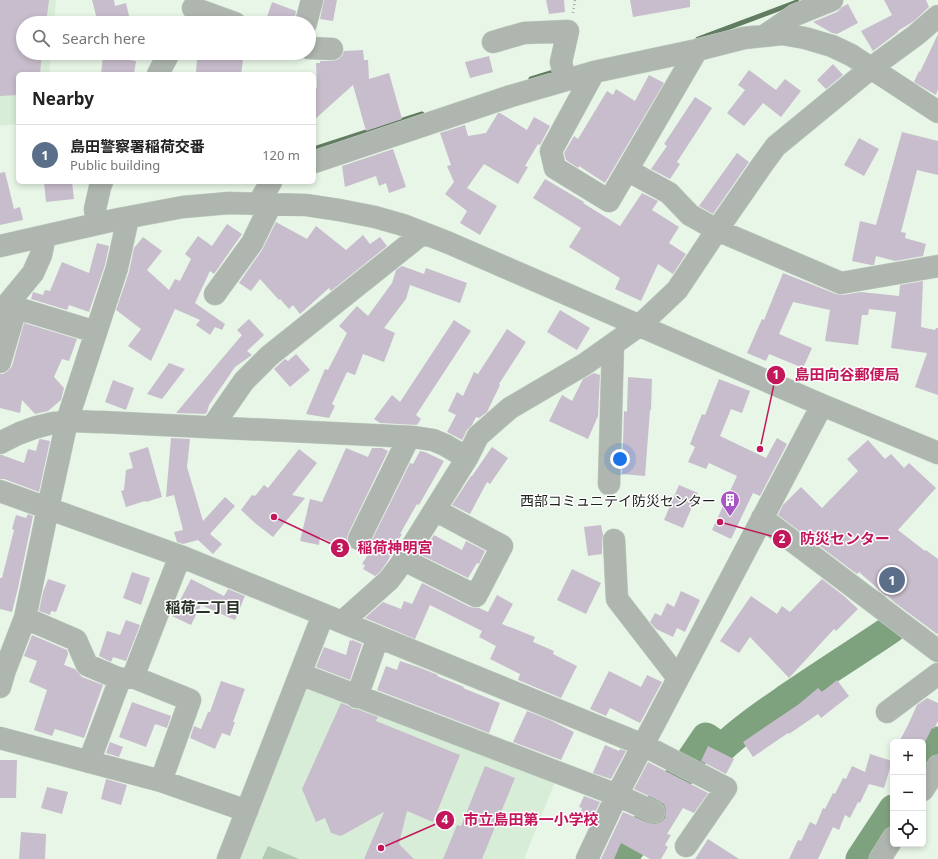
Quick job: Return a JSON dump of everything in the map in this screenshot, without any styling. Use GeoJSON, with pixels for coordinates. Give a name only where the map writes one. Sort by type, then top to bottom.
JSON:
{"type":"FeatureCollection","features":[{"type":"Feature","properties":{"kind":"street"},"geometry":{"type":"LineString","coordinates":[[308,16],[312,0]]}},
{"type":"Feature","properties":{"kind":"street"},"geometry":{"type":"LineString","coordinates":[[764,36],[795,15],[832,0]]}},
{"type":"Feature","properties":{"kind":"street"},"geometry":{"type":"LineString","coordinates":[[191,10],[211,16]]}},
{"type":"Feature","properties":{"kind":"street"},"geometry":{"type":"LineString","coordinates":[[228,859],[300,674],[332,619],[389,580],[404,560],[435,510],[478,436],[510,408],[585,364],[640,325],[677,290],[776,146],[871,68],[916,35],[938,16]]}},
{"type":"Feature","properties":{"kind":"street"},"geometry":{"type":"LineString","coordinates":[[493,42],[524,33],[568,31],[563,71]]}},
{"type":"Feature","properties":{"kind":"street"},"geometry":{"type":"LineString","coordinates":[[316,161],[510,96],[563,71],[594,72],[697,50],[744,38],[782,34],[805,38],[832,46],[851,55],[938,112]]}},
{"type":"Feature","properties":{"kind":"street"},"geometry":{"type":"LineString","coordinates":[[316,48],[332,49]]}},
{"type":"Feature","properties":{"kind":"street"},"geometry":{"type":"LineString","coordinates":[[594,72],[551,151],[555,168],[609,201],[697,50]]}},
{"type":"Feature","properties":{"kind":"street"},"geometry":{"type":"LineString","coordinates":[[159,72],[165,60]]}},
{"type":"Feature","properties":{"kind":"street"},"geometry":{"type":"LineString","coordinates":[[627,170],[669,193],[690,215],[717,230],[841,283],[938,266]]}},
{"type":"Feature","properties":{"kind":"street"},"geometry":{"type":"LineString","coordinates":[[97,224],[95,209],[101,184]]}},
{"type":"Feature","properties":{"kind":"street"},"geometry":{"type":"LineString","coordinates":[[215,294],[252,244],[270,184]]}},
{"type":"Feature","properties":{"kind":"street"},"geometry":{"type":"LineString","coordinates":[[0,246],[97,224],[183,207],[229,203],[306,205],[340,210],[382,219],[403,225],[449,243],[822,405],[936,450]]}},
{"type":"Feature","properties":{"kind":"street"},"geometry":{"type":"LineString","coordinates":[[0,687],[5,655],[25,618],[67,421],[117,268],[128,218]]}},
{"type":"Feature","properties":{"kind":"street"},"geometry":{"type":"LineString","coordinates":[[212,427],[244,382],[269,356],[422,233]]}},
{"type":"Feature","properties":{"kind":"street"},"geometry":{"type":"LineString","coordinates":[[0,362],[8,309],[33,273],[41,255],[45,236]]}},
{"type":"Feature","properties":{"kind":"street"},"geometry":{"type":"LineString","coordinates":[[8,309],[96,332]]}},
{"type":"Feature","properties":{"kind":"street"},"geometry":{"type":"LineString","coordinates":[[609,484],[613,344]]}},
{"type":"Feature","properties":{"kind":"street"},"geometry":{"type":"LineString","coordinates":[[586,859],[617,795],[822,405]]}},
{"type":"Feature","properties":{"kind":"street"},"geometry":{"type":"LineString","coordinates":[[0,443],[12,436],[37,426],[67,421],[102,422],[409,437],[433,440],[445,445],[466,458]]}},
{"type":"Feature","properties":{"kind":"street"},"geometry":{"type":"LineString","coordinates":[[359,540],[409,437]]}},
{"type":"Feature","properties":{"kind":"street"},"geometry":{"type":"LineString","coordinates":[[0,490],[180,556],[643,745],[726,788],[686,846]]}},
{"type":"Feature","properties":{"kind":"street"},"geometry":{"type":"LineString","coordinates":[[404,560],[476,596],[502,546],[435,510]]}},
{"type":"Feature","properties":{"kind":"street"},"geometry":{"type":"LineString","coordinates":[[762,518],[938,651]]}},
{"type":"Feature","properties":{"kind":"street"},"geometry":{"type":"LineString","coordinates":[[614,540],[617,598],[678,678]]}},
{"type":"Feature","properties":{"kind":"street"},"geometry":{"type":"LineString","coordinates":[[89,762],[180,556]]}},
{"type":"Feature","properties":{"kind":"street"},"geometry":{"type":"LineString","coordinates":[[25,618],[76,640],[86,665],[190,700],[160,781]]}},
{"type":"Feature","properties":{"kind":"street"},"geometry":{"type":"LineString","coordinates":[[357,696],[378,637]]}},
{"type":"Feature","properties":{"kind":"street"},"geometry":{"type":"LineString","coordinates":[[300,674],[617,795],[654,812]]}},
{"type":"Feature","properties":{"kind":"street"},"geometry":{"type":"LineString","coordinates":[[887,712],[938,674]]}},
{"type":"Feature","properties":{"kind":"street"},"geometry":{"type":"LineString","coordinates":[[0,738],[160,781],[246,811]]}},
{"type":"Feature","properties":{"kind":"street"},"geometry":{"type":"LineString","coordinates":[[926,785],[938,766]]}},
{"type":"Feature","properties":{"kind":"street"},"geometry":{"type":"LineString","coordinates":[[880,859],[890,843]]}},
{"type":"Feature","properties":{"kind":"shaded area"},"geometry":{"type":"Polygon","coordinates":[[[0,0],[56,0],[55,16],[16,16],[16,60],[50,60],[49,72],[16,72],[16,124],[0,126],[0,0]]]}},
{"type":"Feature","properties":{"kind":"shaded area"},"geometry":{"type":"Polygon","coordinates":[[[305,679],[557,777],[524,859],[236,859],[305,679]]]}},
{"type":"Feature","properties":{"kind":"shaded area"},"geometry":{"type":"Polygon","coordinates":[[[268,846],[299,859],[262,859],[268,846]]]}},
{"type":"Feature","properties":{"kind":"building"},"geometry":{"type":"Polygon","coordinates":[[[0,0],[49,0],[47,16],[16,16],[16,60],[41,60],[40,72],[16,72],[16,95],[0,96],[0,0]]]}},
{"type":"Feature","properties":{"kind":"building"},"geometry":{"type":"Polygon","coordinates":[[[92,0],[114,0],[115,6],[126,3],[129,16],[96,16],[92,0]]]}},
{"type":"Feature","properties":{"kind":"building"},"geometry":{"type":"Polygon","coordinates":[[[324,0],[337,0],[333,21],[320,19],[324,0]]]}},
{"type":"Feature","properties":{"kind":"building"},"geometry":{"type":"Polygon","coordinates":[[[546,0],[564,0],[565,12],[549,14],[546,0]]]}},
{"type":"Feature","properties":{"kind":"building"},"geometry":{"type":"Polygon","coordinates":[[[630,0],[690,0],[690,7],[633,17],[630,0]]]}},
{"type":"Feature","properties":{"kind":"building"},"geometry":{"type":"Polygon","coordinates":[[[884,0],[926,0],[929,7],[914,21],[898,31],[873,51],[861,31],[892,15],[884,0]]]}},
{"type":"Feature","properties":{"kind":"building"},"geometry":{"type":"Polygon","coordinates":[[[272,2],[296,11],[295,16],[267,16],[272,2]]]}},
{"type":"Feature","properties":{"kind":"building"},"geometry":{"type":"Polygon","coordinates":[[[848,4],[858,23],[837,34],[832,33],[813,22],[837,12],[848,4]]]}},
{"type":"Feature","properties":{"kind":"building"},"geometry":{"type":"Polygon","coordinates":[[[938,34],[938,89],[936,95],[914,82],[938,34]]]}},
{"type":"Feature","properties":{"kind":"building"},"geometry":{"type":"Polygon","coordinates":[[[363,50],[364,60],[368,60],[369,79],[389,73],[402,119],[366,131],[353,85],[316,118],[316,63],[320,63],[320,61],[337,60],[342,56],[344,51],[363,50]]]}},
{"type":"Feature","properties":{"kind":"building"},"geometry":{"type":"Polygon","coordinates":[[[489,56],[493,72],[470,78],[465,62],[489,56]]]}},
{"type":"Feature","properties":{"kind":"building"},"geometry":{"type":"Polygon","coordinates":[[[103,60],[136,61],[134,72],[101,72],[103,60]]]}},
{"type":"Feature","properties":{"kind":"building"},"geometry":{"type":"Polygon","coordinates":[[[197,60],[243,60],[241,72],[196,72],[197,60]]]}},
{"type":"Feature","properties":{"kind":"building"},"geometry":{"type":"Polygon","coordinates":[[[833,64],[843,75],[826,89],[817,80],[833,64]]]}},
{"type":"Feature","properties":{"kind":"building"},"geometry":{"type":"Polygon","coordinates":[[[749,70],[776,90],[785,79],[801,91],[781,117],[763,103],[744,126],[727,113],[745,90],[738,85],[749,70]]]}},
{"type":"Feature","properties":{"kind":"building"},"geometry":{"type":"Polygon","coordinates":[[[649,75],[664,83],[605,183],[579,166],[578,168],[566,160],[564,153],[574,136],[578,139],[607,91],[613,95],[616,89],[635,101],[649,75]]]}},
{"type":"Feature","properties":{"kind":"building"},"geometry":{"type":"Polygon","coordinates":[[[695,97],[712,108],[677,162],[680,164],[670,179],[651,169],[667,146],[664,144],[695,97]]]}},
{"type":"Feature","properties":{"kind":"building"},"geometry":{"type":"Polygon","coordinates":[[[498,113],[527,130],[534,117],[550,126],[540,145],[538,144],[525,166],[528,167],[518,184],[484,164],[467,188],[497,206],[480,235],[460,223],[467,211],[445,194],[454,182],[447,166],[451,165],[440,133],[465,125],[468,136],[486,133],[498,113]]]}},
{"type":"Feature","properties":{"kind":"building"},"geometry":{"type":"Polygon","coordinates":[[[902,132],[938,141],[938,175],[917,170],[901,232],[906,233],[905,238],[926,244],[923,256],[895,261],[876,256],[874,265],[852,261],[860,221],[876,225],[902,132]]]}},
{"type":"Feature","properties":{"kind":"building"},"geometry":{"type":"Polygon","coordinates":[[[859,138],[879,149],[864,176],[844,165],[859,138]]]}},
{"type":"Feature","properties":{"kind":"building"},"geometry":{"type":"Polygon","coordinates":[[[393,149],[406,187],[389,193],[386,183],[379,186],[376,176],[345,187],[342,166],[393,149]]]}},
{"type":"Feature","properties":{"kind":"building"},"geometry":{"type":"Polygon","coordinates":[[[737,153],[749,162],[713,214],[699,206],[737,153]]]}},
{"type":"Feature","properties":{"kind":"building"},"geometry":{"type":"Polygon","coordinates":[[[5,172],[14,209],[20,207],[23,220],[0,225],[0,173],[5,172]]]}},
{"type":"Feature","properties":{"kind":"building"},"geometry":{"type":"Polygon","coordinates":[[[545,179],[584,202],[583,203],[620,226],[642,193],[658,201],[652,210],[679,227],[669,243],[686,254],[673,274],[658,264],[641,301],[615,289],[620,278],[569,247],[581,228],[533,198],[545,179]]]}},
{"type":"Feature","properties":{"kind":"building"},"geometry":{"type":"Polygon","coordinates":[[[44,184],[72,184],[74,199],[46,202],[44,184]]]}},
{"type":"Feature","properties":{"kind":"building"},"geometry":{"type":"Polygon","coordinates":[[[276,222],[307,239],[316,226],[346,250],[363,235],[370,244],[380,237],[387,246],[331,291],[329,288],[300,314],[293,305],[289,309],[260,279],[251,291],[239,283],[262,250],[276,222]]]}},
{"type":"Feature","properties":{"kind":"building"},"geometry":{"type":"Polygon","coordinates":[[[227,224],[242,234],[214,274],[210,271],[195,303],[225,324],[222,330],[215,327],[210,335],[196,325],[200,320],[175,309],[151,361],[128,346],[141,329],[116,310],[129,272],[134,248],[143,237],[162,251],[147,270],[169,290],[175,279],[180,281],[191,259],[185,254],[198,236],[212,246],[227,224]]]}},
{"type":"Feature","properties":{"kind":"building"},"geometry":{"type":"Polygon","coordinates":[[[97,243],[109,246],[105,265],[89,312],[69,305],[67,310],[31,299],[33,292],[43,295],[45,290],[50,291],[62,262],[89,273],[97,243]]]}},
{"type":"Feature","properties":{"kind":"building"},"geometry":{"type":"Polygon","coordinates":[[[402,266],[424,274],[426,268],[467,283],[460,303],[410,285],[406,299],[384,328],[395,333],[384,362],[363,354],[355,375],[347,372],[332,404],[335,406],[329,418],[306,414],[325,369],[328,370],[347,333],[339,326],[357,306],[368,316],[392,283],[396,270],[402,266]]]}},
{"type":"Feature","properties":{"kind":"building"},"geometry":{"type":"Polygon","coordinates":[[[783,273],[836,294],[843,295],[861,292],[899,296],[900,285],[923,281],[921,327],[935,330],[938,328],[938,395],[915,387],[927,353],[891,348],[896,312],[869,309],[868,315],[862,315],[858,345],[825,341],[830,310],[793,302],[779,334],[812,348],[803,368],[769,354],[766,361],[747,353],[762,319],[764,320],[783,273]]]}},
{"type":"Feature","properties":{"kind":"building"},"geometry":{"type":"Polygon","coordinates":[[[560,310],[590,328],[577,350],[547,332],[560,310]]]}},
{"type":"Feature","properties":{"kind":"building"},"geometry":{"type":"Polygon","coordinates":[[[249,319],[264,335],[247,351],[252,355],[235,367],[209,405],[205,414],[176,413],[242,335],[237,330],[249,319]]]}},
{"type":"Feature","properties":{"kind":"building"},"geometry":{"type":"Polygon","coordinates":[[[454,320],[471,331],[416,415],[421,419],[417,425],[380,423],[374,419],[392,395],[400,402],[454,320]]]}},
{"type":"Feature","properties":{"kind":"building"},"geometry":{"type":"Polygon","coordinates":[[[24,323],[77,339],[69,361],[62,359],[54,377],[64,388],[61,400],[48,411],[35,414],[22,400],[20,413],[0,408],[0,374],[8,371],[12,366],[24,323]]]}},
{"type":"Feature","properties":{"kind":"building"},"geometry":{"type":"Polygon","coordinates":[[[507,329],[526,342],[499,384],[500,385],[487,412],[479,418],[476,417],[462,440],[447,432],[456,415],[448,411],[457,392],[463,396],[474,372],[478,374],[507,329]]]}},
{"type":"Feature","properties":{"kind":"building"},"geometry":{"type":"Polygon","coordinates":[[[296,354],[310,370],[290,387],[274,369],[285,359],[288,361],[296,354]]]}},
{"type":"Feature","properties":{"kind":"building"},"geometry":{"type":"Polygon","coordinates":[[[169,363],[185,369],[162,399],[147,394],[169,363]]]}},
{"type":"Feature","properties":{"kind":"building"},"geometry":{"type":"Polygon","coordinates":[[[594,373],[600,375],[598,416],[588,439],[549,421],[562,395],[572,401],[583,379],[594,373]]]}},
{"type":"Feature","properties":{"kind":"building"},"geometry":{"type":"Polygon","coordinates":[[[628,377],[652,379],[651,410],[645,476],[622,474],[624,411],[627,412],[628,377]]]}},
{"type":"Feature","properties":{"kind":"building"},"geometry":{"type":"Polygon","coordinates":[[[719,379],[750,391],[742,413],[731,409],[720,436],[766,458],[777,438],[787,444],[760,496],[753,493],[731,539],[712,530],[737,476],[709,463],[706,469],[688,462],[695,447],[690,444],[702,414],[705,415],[719,379]]]}},
{"type":"Feature","properties":{"kind":"building"},"geometry":{"type":"Polygon","coordinates":[[[113,380],[134,388],[126,410],[105,402],[113,380]]]}},
{"type":"Feature","properties":{"kind":"building"},"geometry":{"type":"Polygon","coordinates":[[[171,438],[190,439],[187,467],[203,521],[225,497],[235,506],[210,534],[222,544],[213,554],[198,540],[183,544],[177,542],[174,532],[183,530],[174,495],[166,497],[171,438]]]}},
{"type":"Feature","properties":{"kind":"building"},"geometry":{"type":"Polygon","coordinates":[[[40,439],[50,441],[39,492],[4,479],[0,479],[0,455],[24,463],[28,449],[36,451],[40,439]]]}},
{"type":"Feature","properties":{"kind":"building"},"geometry":{"type":"Polygon","coordinates":[[[868,440],[885,459],[891,454],[904,468],[909,463],[936,488],[898,530],[938,559],[937,634],[894,602],[887,595],[886,596],[859,572],[857,574],[778,515],[783,505],[801,487],[822,508],[858,471],[847,459],[868,440]]]}},
{"type":"Feature","properties":{"kind":"building"},"geometry":{"type":"Polygon","coordinates":[[[148,447],[162,497],[126,507],[121,491],[124,490],[126,470],[133,468],[129,453],[148,447]]]}},
{"type":"Feature","properties":{"kind":"building"},"geometry":{"type":"Polygon","coordinates":[[[492,447],[508,458],[490,484],[487,482],[470,514],[452,505],[492,447]]]}},
{"type":"Feature","properties":{"kind":"building"},"geometry":{"type":"Polygon","coordinates":[[[346,448],[368,457],[372,448],[382,448],[388,451],[348,534],[348,545],[337,541],[336,544],[320,537],[319,545],[300,541],[310,499],[322,502],[346,448]]]}},
{"type":"Feature","properties":{"kind":"building"},"geometry":{"type":"Polygon","coordinates":[[[299,449],[317,463],[292,495],[305,498],[273,537],[241,510],[252,495],[255,496],[264,485],[268,488],[299,449]]]}},
{"type":"Feature","properties":{"kind":"building"},"geometry":{"type":"Polygon","coordinates":[[[420,451],[444,461],[419,505],[417,504],[400,534],[402,534],[387,562],[375,576],[363,569],[365,565],[362,564],[369,553],[363,551],[370,544],[410,463],[413,464],[420,451]]]}},
{"type":"Feature","properties":{"kind":"building"},"geometry":{"type":"Polygon","coordinates":[[[679,485],[698,493],[683,528],[664,520],[679,485]]]}},
{"type":"Feature","properties":{"kind":"building"},"geometry":{"type":"Polygon","coordinates":[[[28,514],[33,516],[12,612],[0,609],[0,578],[2,578],[14,530],[12,529],[16,515],[26,518],[28,514]]]}},
{"type":"Feature","properties":{"kind":"building"},"geometry":{"type":"Polygon","coordinates":[[[601,525],[603,535],[602,554],[588,556],[584,527],[601,525]]]}},
{"type":"Feature","properties":{"kind":"building"},"geometry":{"type":"Polygon","coordinates":[[[434,535],[462,550],[466,541],[485,551],[479,564],[477,563],[468,578],[421,555],[434,535]]]}},
{"type":"Feature","properties":{"kind":"building"},"geometry":{"type":"Polygon","coordinates":[[[572,569],[601,583],[586,614],[557,600],[572,569]]]}},
{"type":"Feature","properties":{"kind":"building"},"geometry":{"type":"Polygon","coordinates":[[[132,572],[150,578],[141,605],[123,598],[132,572]]]}},
{"type":"Feature","properties":{"kind":"building"},"geometry":{"type":"Polygon","coordinates":[[[48,579],[66,585],[56,612],[51,611],[50,615],[39,611],[43,592],[48,579]]]}},
{"type":"Feature","properties":{"kind":"building"},"geometry":{"type":"Polygon","coordinates":[[[191,579],[224,596],[228,589],[245,596],[235,620],[201,605],[191,625],[172,616],[191,579]]]}},
{"type":"Feature","properties":{"kind":"building"},"geometry":{"type":"Polygon","coordinates":[[[822,579],[858,609],[836,631],[834,629],[789,678],[750,637],[739,653],[720,641],[751,596],[777,614],[782,606],[790,612],[822,579]]]}},
{"type":"Feature","properties":{"kind":"building"},"geometry":{"type":"Polygon","coordinates":[[[422,583],[470,607],[479,608],[488,612],[497,595],[513,604],[502,624],[535,637],[533,642],[554,651],[553,654],[577,666],[561,698],[518,680],[520,674],[490,659],[496,646],[479,637],[482,631],[430,605],[415,639],[365,618],[383,602],[401,609],[404,601],[412,604],[422,583]]]}},
{"type":"Feature","properties":{"kind":"building"},"geometry":{"type":"Polygon","coordinates":[[[681,591],[700,600],[685,632],[677,628],[673,637],[656,629],[650,622],[655,613],[661,616],[667,603],[674,607],[681,591]]]}},
{"type":"Feature","properties":{"kind":"building"},"geometry":{"type":"Polygon","coordinates":[[[126,620],[140,625],[126,661],[113,657],[111,662],[99,656],[107,631],[120,635],[126,620]]]}},
{"type":"Feature","properties":{"kind":"building"},"geometry":{"type":"Polygon","coordinates":[[[32,635],[67,650],[68,654],[64,665],[75,669],[82,677],[103,685],[84,738],[55,729],[52,736],[34,730],[47,690],[29,682],[37,661],[24,656],[32,635]]]}},
{"type":"Feature","properties":{"kind":"building"},"geometry":{"type":"Polygon","coordinates":[[[350,640],[362,644],[350,680],[316,667],[324,647],[346,655],[350,640]]]}},
{"type":"Feature","properties":{"kind":"building"},"geometry":{"type":"Polygon","coordinates":[[[400,661],[438,675],[437,676],[464,687],[463,688],[500,703],[489,733],[377,690],[386,666],[397,670],[400,661]]]}},
{"type":"Feature","properties":{"kind":"building"},"geometry":{"type":"Polygon","coordinates":[[[609,671],[641,687],[647,675],[662,682],[640,723],[610,708],[606,716],[590,709],[609,671]]]}},
{"type":"Feature","properties":{"kind":"building"},"geometry":{"type":"Polygon","coordinates":[[[837,680],[849,696],[821,718],[818,714],[753,757],[743,742],[799,704],[818,688],[822,692],[837,680]]]}},
{"type":"Feature","properties":{"kind":"building"},"geometry":{"type":"Polygon","coordinates":[[[221,681],[245,689],[233,722],[235,722],[230,736],[222,733],[215,749],[190,738],[194,726],[201,729],[208,712],[210,712],[221,681]]]}},
{"type":"Feature","properties":{"kind":"building"},"geometry":{"type":"Polygon","coordinates":[[[927,698],[938,703],[938,721],[934,729],[932,728],[926,740],[901,739],[908,725],[917,705],[927,698]]]}},
{"type":"Feature","properties":{"kind":"building"},"geometry":{"type":"Polygon","coordinates":[[[132,702],[171,716],[167,728],[155,724],[146,747],[119,737],[132,702]]]}},
{"type":"Feature","properties":{"kind":"building"},"geometry":{"type":"Polygon","coordinates":[[[341,703],[353,709],[357,709],[378,717],[376,721],[460,755],[433,822],[407,811],[399,844],[414,859],[364,859],[384,812],[341,836],[331,833],[325,818],[316,822],[302,789],[341,703]]]}},
{"type":"Feature","properties":{"kind":"building"},"geometry":{"type":"Polygon","coordinates":[[[527,711],[574,732],[561,760],[513,742],[527,711]]]}},
{"type":"Feature","properties":{"kind":"building"},"geometry":{"type":"Polygon","coordinates":[[[110,742],[123,747],[119,757],[106,753],[110,742]]]}},
{"type":"Feature","properties":{"kind":"building"},"geometry":{"type":"Polygon","coordinates":[[[605,745],[619,751],[620,749],[626,751],[611,779],[593,773],[605,745]]]}},
{"type":"Feature","properties":{"kind":"building"},"geometry":{"type":"Polygon","coordinates":[[[708,746],[734,759],[726,774],[701,761],[708,746]]]}},
{"type":"Feature","properties":{"kind":"building"},"geometry":{"type":"Polygon","coordinates":[[[870,754],[890,760],[890,768],[884,788],[869,784],[860,803],[858,802],[850,818],[845,815],[839,830],[833,827],[818,859],[789,859],[798,840],[801,841],[810,822],[816,825],[823,808],[825,809],[833,793],[835,794],[843,778],[846,779],[852,766],[865,772],[870,754]]]}},
{"type":"Feature","properties":{"kind":"building"},"geometry":{"type":"Polygon","coordinates":[[[0,760],[17,760],[16,798],[0,798],[0,760]]]}},
{"type":"Feature","properties":{"kind":"building"},"geometry":{"type":"Polygon","coordinates":[[[648,762],[708,793],[694,813],[683,808],[667,834],[671,835],[665,845],[668,847],[661,859],[650,859],[621,843],[614,859],[601,859],[623,812],[655,824],[661,822],[665,818],[666,810],[664,804],[634,789],[648,762]]]}},
{"type":"Feature","properties":{"kind":"building"},"geometry":{"type":"Polygon","coordinates":[[[485,766],[515,778],[482,859],[443,859],[457,825],[461,826],[485,766]]]}},
{"type":"Feature","properties":{"kind":"building"},"geometry":{"type":"Polygon","coordinates":[[[106,779],[127,785],[121,805],[101,799],[106,779]]]}},
{"type":"Feature","properties":{"kind":"building"},"geometry":{"type":"Polygon","coordinates":[[[47,787],[68,792],[62,814],[41,808],[47,787]]]}},
{"type":"Feature","properties":{"kind":"building"},"geometry":{"type":"Polygon","coordinates":[[[584,796],[600,802],[590,823],[578,819],[582,808],[579,807],[584,796]]]}},
{"type":"Feature","properties":{"kind":"building"},"geometry":{"type":"Polygon","coordinates":[[[21,832],[46,834],[45,859],[19,859],[21,832]]]}},
{"type":"Feature","properties":{"kind":"building"},"geometry":{"type":"Polygon","coordinates":[[[708,839],[739,859],[695,859],[708,839]]]}},
{"type":"Feature","properties":{"kind":"waterway"},"geometry":{"type":"LineString","coordinates":[[698,39],[797,2]]}},
{"type":"Feature","properties":{"kind":"waterway"},"geometry":{"type":"LineString","coordinates":[[531,79],[557,71]]}},
{"type":"Feature","properties":{"kind":"waterway"},"geometry":{"type":"LineString","coordinates":[[316,148],[422,114]]}},
{"type":"Feature","properties":{"kind":"waterway"},"geometry":{"type":"LineString","coordinates":[[623,859],[706,737],[722,748],[745,728],[770,710],[891,629]]}},
{"type":"Feature","properties":{"kind":"waterway"},"geometry":{"type":"LineString","coordinates":[[926,759],[938,741]]}},
{"type":"Feature","properties":{"kind":"waterway"},"geometry":{"type":"LineString","coordinates":[[860,859],[892,811]]}},
{"type":"Feature","properties":{"kind":"place","name":"島田向谷郵便局"},"geometry":{"type":"Point","coordinates":[760,449]}},
{"type":"Feature","properties":{"kind":"place","name":"稲荷神明宮"},"geometry":{"type":"Point","coordinates":[274,517]}},
{"type":"Feature","properties":{"kind":"place","name":"西部コミュニテイ防災センター"},"geometry":{"type":"Point","coordinates":[730,517]}},
{"type":"Feature","properties":{"kind":"place","name":"防災センター"},"geometry":{"type":"Point","coordinates":[720,522]}},
{"type":"Feature","properties":{"kind":"place","name":"島田警察署稲荷交番"},"geometry":{"type":"Point","coordinates":[892,580]}},
{"type":"Feature","properties":{"kind":"place","name":"市立島田第一小学校"},"geometry":{"type":"Point","coordinates":[381,848]}},
{"type":"Feature","properties":{"kind":"district","name":"稲荷二丁目"},"geometry":{"type":"Point","coordinates":[203,607]}}]}
